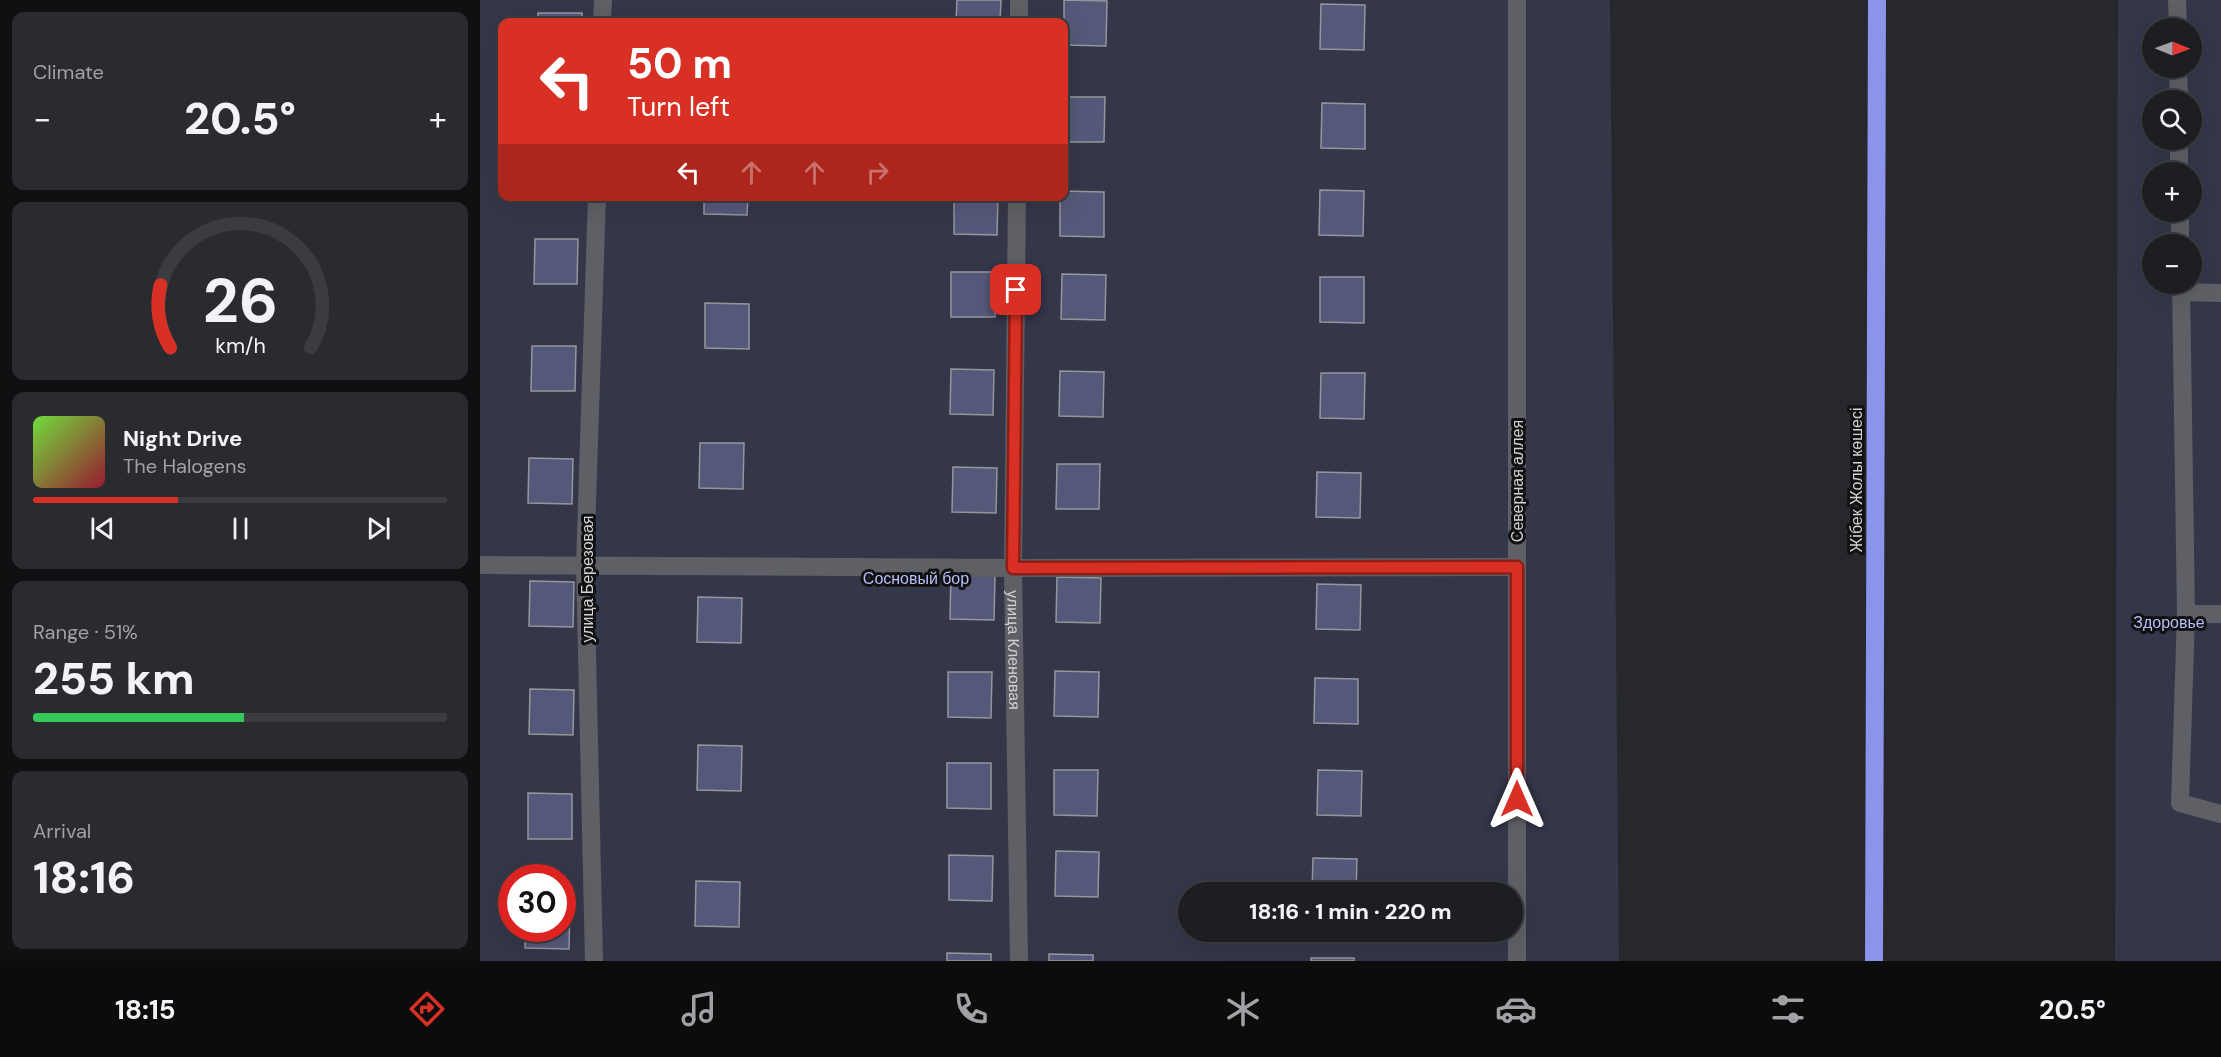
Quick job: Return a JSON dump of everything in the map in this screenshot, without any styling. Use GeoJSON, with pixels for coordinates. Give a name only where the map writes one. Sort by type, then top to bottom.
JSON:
{"type":"FeatureCollection","features":[{"type":"Feature","properties":{"kind":"highway","name":"Жібек Жолы көшесі"},"geometry":{"type":"LineString","coordinates":[[1874,961],[1877,0]]}},
{"type":"Feature","properties":{"kind":"street"},"geometry":{"type":"LineString","coordinates":[[602,18],[603,0]]}},
{"type":"Feature","properties":{"kind":"street"},"geometry":{"type":"LineString","coordinates":[[1019,0],[1019,18]]}},
{"type":"Feature","properties":{"kind":"street","name":"Северная аллея"},"geometry":{"type":"LineString","coordinates":[[1516,961],[1517,0]]}},
{"type":"Feature","properties":{"kind":"street"},"geometry":{"type":"LineString","coordinates":[[2177,0],[2178,18]]}},
{"type":"Feature","properties":{"kind":"street","name":"улица Березовая"},"geometry":{"type":"LineString","coordinates":[[594,961],[585,565],[597,201]]}},
{"type":"Feature","properties":{"kind":"street","name":"улица Кленовая"},"geometry":{"type":"LineString","coordinates":[[1017,201],[1013,568],[1019,961]]}},
{"type":"Feature","properties":{"kind":"street"},"geometry":{"type":"LineString","coordinates":[[2202,291],[2221,293]]}},
{"type":"Feature","properties":{"kind":"street"},"geometry":{"type":"LineString","coordinates":[[2181,294],[2186,614],[2180,803],[2221,814]]}},
{"type":"Feature","properties":{"kind":"street"},"geometry":{"type":"LineString","coordinates":[[480,565],[1013,568],[1517,567]]}},
{"type":"Feature","properties":{"kind":"street"},"geometry":{"type":"LineString","coordinates":[[2186,614],[2221,614]]}},
{"type":"Feature","properties":{"kind":"green space","name":"Сосновый бор"},"geometry":{"type":"Polygon","coordinates":[[[480,0],[1610,0],[1619,961],[480,961],[480,0]]]}},
{"type":"Feature","properties":{"kind":"green space","name":"Здоровье"},"geometry":{"type":"Polygon","coordinates":[[[2118,0],[2221,0],[2221,961],[2115,961],[2118,0]]]}},
{"type":"Feature","properties":{"kind":"building"},"geometry":{"type":"Polygon","coordinates":[[[957,0],[1001,0],[1000,18],[956,18],[957,0]]]}},
{"type":"Feature","properties":{"kind":"building"},"geometry":{"type":"Polygon","coordinates":[[[1064,0],[1107,1],[1106,46],[1068,45],[1068,18],[1064,18],[1064,0]]]}},
{"type":"Feature","properties":{"kind":"building"},"geometry":{"type":"Polygon","coordinates":[[[1321,4],[1365,5],[1364,50],[1320,49],[1321,4]]]}},
{"type":"Feature","properties":{"kind":"building"},"geometry":{"type":"Polygon","coordinates":[[[538,13],[582,13],[582,18],[538,18],[538,13]]]}},
{"type":"Feature","properties":{"kind":"building"},"geometry":{"type":"Polygon","coordinates":[[[1068,97],[1105,97],[1104,142],[1068,142],[1068,97]]]}},
{"type":"Feature","properties":{"kind":"building"},"geometry":{"type":"Polygon","coordinates":[[[1322,103],[1365,104],[1365,149],[1321,148],[1322,103]]]}},
{"type":"Feature","properties":{"kind":"building"},"geometry":{"type":"Polygon","coordinates":[[[1320,190],[1364,191],[1363,236],[1319,235],[1320,190]]]}},
{"type":"Feature","properties":{"kind":"building"},"geometry":{"type":"Polygon","coordinates":[[[1068,191],[1104,192],[1104,237],[1060,236],[1060,201],[1068,201],[1068,191]]]}},
{"type":"Feature","properties":{"kind":"building"},"geometry":{"type":"Polygon","coordinates":[[[704,201],[748,201],[747,215],[704,214],[704,201]]]}},
{"type":"Feature","properties":{"kind":"building"},"geometry":{"type":"Polygon","coordinates":[[[954,201],[998,201],[997,235],[954,234],[954,201]]]}},
{"type":"Feature","properties":{"kind":"building"},"geometry":{"type":"Polygon","coordinates":[[[535,239],[578,239],[577,284],[534,284],[535,239]]]}},
{"type":"Feature","properties":{"kind":"building"},"geometry":{"type":"Polygon","coordinates":[[[951,272],[995,272],[995,317],[951,317],[951,272]]]}},
{"type":"Feature","properties":{"kind":"building"},"geometry":{"type":"Polygon","coordinates":[[[1062,274],[1106,275],[1105,320],[1061,319],[1062,274]]]}},
{"type":"Feature","properties":{"kind":"building"},"geometry":{"type":"Polygon","coordinates":[[[1320,277],[1364,277],[1364,323],[1320,322],[1320,277]]]}},
{"type":"Feature","properties":{"kind":"building"},"geometry":{"type":"Polygon","coordinates":[[[705,303],[749,304],[749,349],[705,348],[705,303]]]}},
{"type":"Feature","properties":{"kind":"building"},"geometry":{"type":"Polygon","coordinates":[[[532,346],[576,346],[575,391],[531,391],[532,346]]]}},
{"type":"Feature","properties":{"kind":"building"},"geometry":{"type":"Polygon","coordinates":[[[951,369],[994,370],[993,415],[950,414],[951,369]]]}},
{"type":"Feature","properties":{"kind":"building"},"geometry":{"type":"Polygon","coordinates":[[[1060,371],[1104,372],[1103,417],[1059,416],[1060,371]]]}},
{"type":"Feature","properties":{"kind":"building"},"geometry":{"type":"Polygon","coordinates":[[[1321,373],[1365,373],[1364,419],[1320,418],[1321,373]]]}},
{"type":"Feature","properties":{"kind":"building"},"geometry":{"type":"Polygon","coordinates":[[[700,443],[744,443],[743,489],[699,488],[700,443]]]}},
{"type":"Feature","properties":{"kind":"building"},"geometry":{"type":"Polygon","coordinates":[[[529,458],[573,459],[572,504],[528,503],[529,458]]]}},
{"type":"Feature","properties":{"kind":"building"},"geometry":{"type":"Polygon","coordinates":[[[1057,464],[1100,464],[1099,509],[1056,509],[1057,464]]]}},
{"type":"Feature","properties":{"kind":"building"},"geometry":{"type":"Polygon","coordinates":[[[953,467],[997,468],[996,513],[952,512],[953,467]]]}},
{"type":"Feature","properties":{"kind":"building"},"geometry":{"type":"Polygon","coordinates":[[[1317,472],[1361,473],[1360,518],[1316,517],[1317,472]]]}},
{"type":"Feature","properties":{"kind":"building"},"geometry":{"type":"Polygon","coordinates":[[[951,574],[995,575],[994,620],[950,619],[951,574]]]}},
{"type":"Feature","properties":{"kind":"building"},"geometry":{"type":"Polygon","coordinates":[[[1057,577],[1101,578],[1100,623],[1056,622],[1057,577]]]}},
{"type":"Feature","properties":{"kind":"building"},"geometry":{"type":"Polygon","coordinates":[[[530,581],[574,582],[573,627],[529,626],[530,581]]]}},
{"type":"Feature","properties":{"kind":"building"},"geometry":{"type":"Polygon","coordinates":[[[1317,584],[1361,585],[1360,630],[1316,629],[1317,584]]]}},
{"type":"Feature","properties":{"kind":"building"},"geometry":{"type":"Polygon","coordinates":[[[698,597],[742,598],[741,643],[697,642],[698,597]]]}},
{"type":"Feature","properties":{"kind":"building"},"geometry":{"type":"Polygon","coordinates":[[[1055,671],[1099,672],[1098,717],[1054,716],[1055,671]]]}},
{"type":"Feature","properties":{"kind":"building"},"geometry":{"type":"Polygon","coordinates":[[[948,672],[992,672],[991,718],[948,717],[948,672]]]}},
{"type":"Feature","properties":{"kind":"building"},"geometry":{"type":"Polygon","coordinates":[[[1315,678],[1358,679],[1358,724],[1314,723],[1315,678]]]}},
{"type":"Feature","properties":{"kind":"building"},"geometry":{"type":"Polygon","coordinates":[[[530,689],[574,690],[573,735],[529,734],[530,689]]]}},
{"type":"Feature","properties":{"kind":"building"},"geometry":{"type":"Polygon","coordinates":[[[698,745],[742,746],[741,791],[697,790],[698,745]]]}},
{"type":"Feature","properties":{"kind":"building"},"geometry":{"type":"Polygon","coordinates":[[[947,763],[991,763],[991,809],[947,808],[947,763]]]}},
{"type":"Feature","properties":{"kind":"building"},"geometry":{"type":"Polygon","coordinates":[[[1054,770],[1098,770],[1097,816],[1054,815],[1054,770]]]}},
{"type":"Feature","properties":{"kind":"building"},"geometry":{"type":"Polygon","coordinates":[[[1318,770],[1362,771],[1361,816],[1317,815],[1318,770]]]}},
{"type":"Feature","properties":{"kind":"building"},"geometry":{"type":"Polygon","coordinates":[[[528,793],[572,794],[572,839],[528,839],[528,793]]]}},
{"type":"Feature","properties":{"kind":"building"},"geometry":{"type":"Polygon","coordinates":[[[1056,851],[1099,852],[1098,897],[1055,896],[1056,851]]]}},
{"type":"Feature","properties":{"kind":"building"},"geometry":{"type":"Polygon","coordinates":[[[949,855],[993,856],[992,901],[949,900],[949,855]]]}},
{"type":"Feature","properties":{"kind":"building"},"geometry":{"type":"Polygon","coordinates":[[[1313,858],[1357,859],[1356,882],[1312,882],[1313,858]]]}},
{"type":"Feature","properties":{"kind":"building"},"geometry":{"type":"Polygon","coordinates":[[[696,881],[740,882],[739,927],[695,926],[696,881]]]}},
{"type":"Feature","properties":{"kind":"building"},"geometry":{"type":"Polygon","coordinates":[[[525,942],[569,942],[569,949],[525,948],[525,942]]]}},
{"type":"Feature","properties":{"kind":"building"},"geometry":{"type":"Polygon","coordinates":[[[947,953],[991,954],[991,961],[947,961],[947,953]]]}},
{"type":"Feature","properties":{"kind":"building"},"geometry":{"type":"Polygon","coordinates":[[[1049,954],[1093,955],[1093,961],[1049,961],[1049,954]]]}},
{"type":"Feature","properties":{"kind":"building"},"geometry":{"type":"Polygon","coordinates":[[[1311,958],[1354,958],[1354,961],[1311,961],[1311,958]]]}},
{"type":"Feature","properties":{"kind":"route"},"geometry":{"type":"LineString","coordinates":[[1016,290],[1013,568],[1517,567],[1517,799]]}}]}
